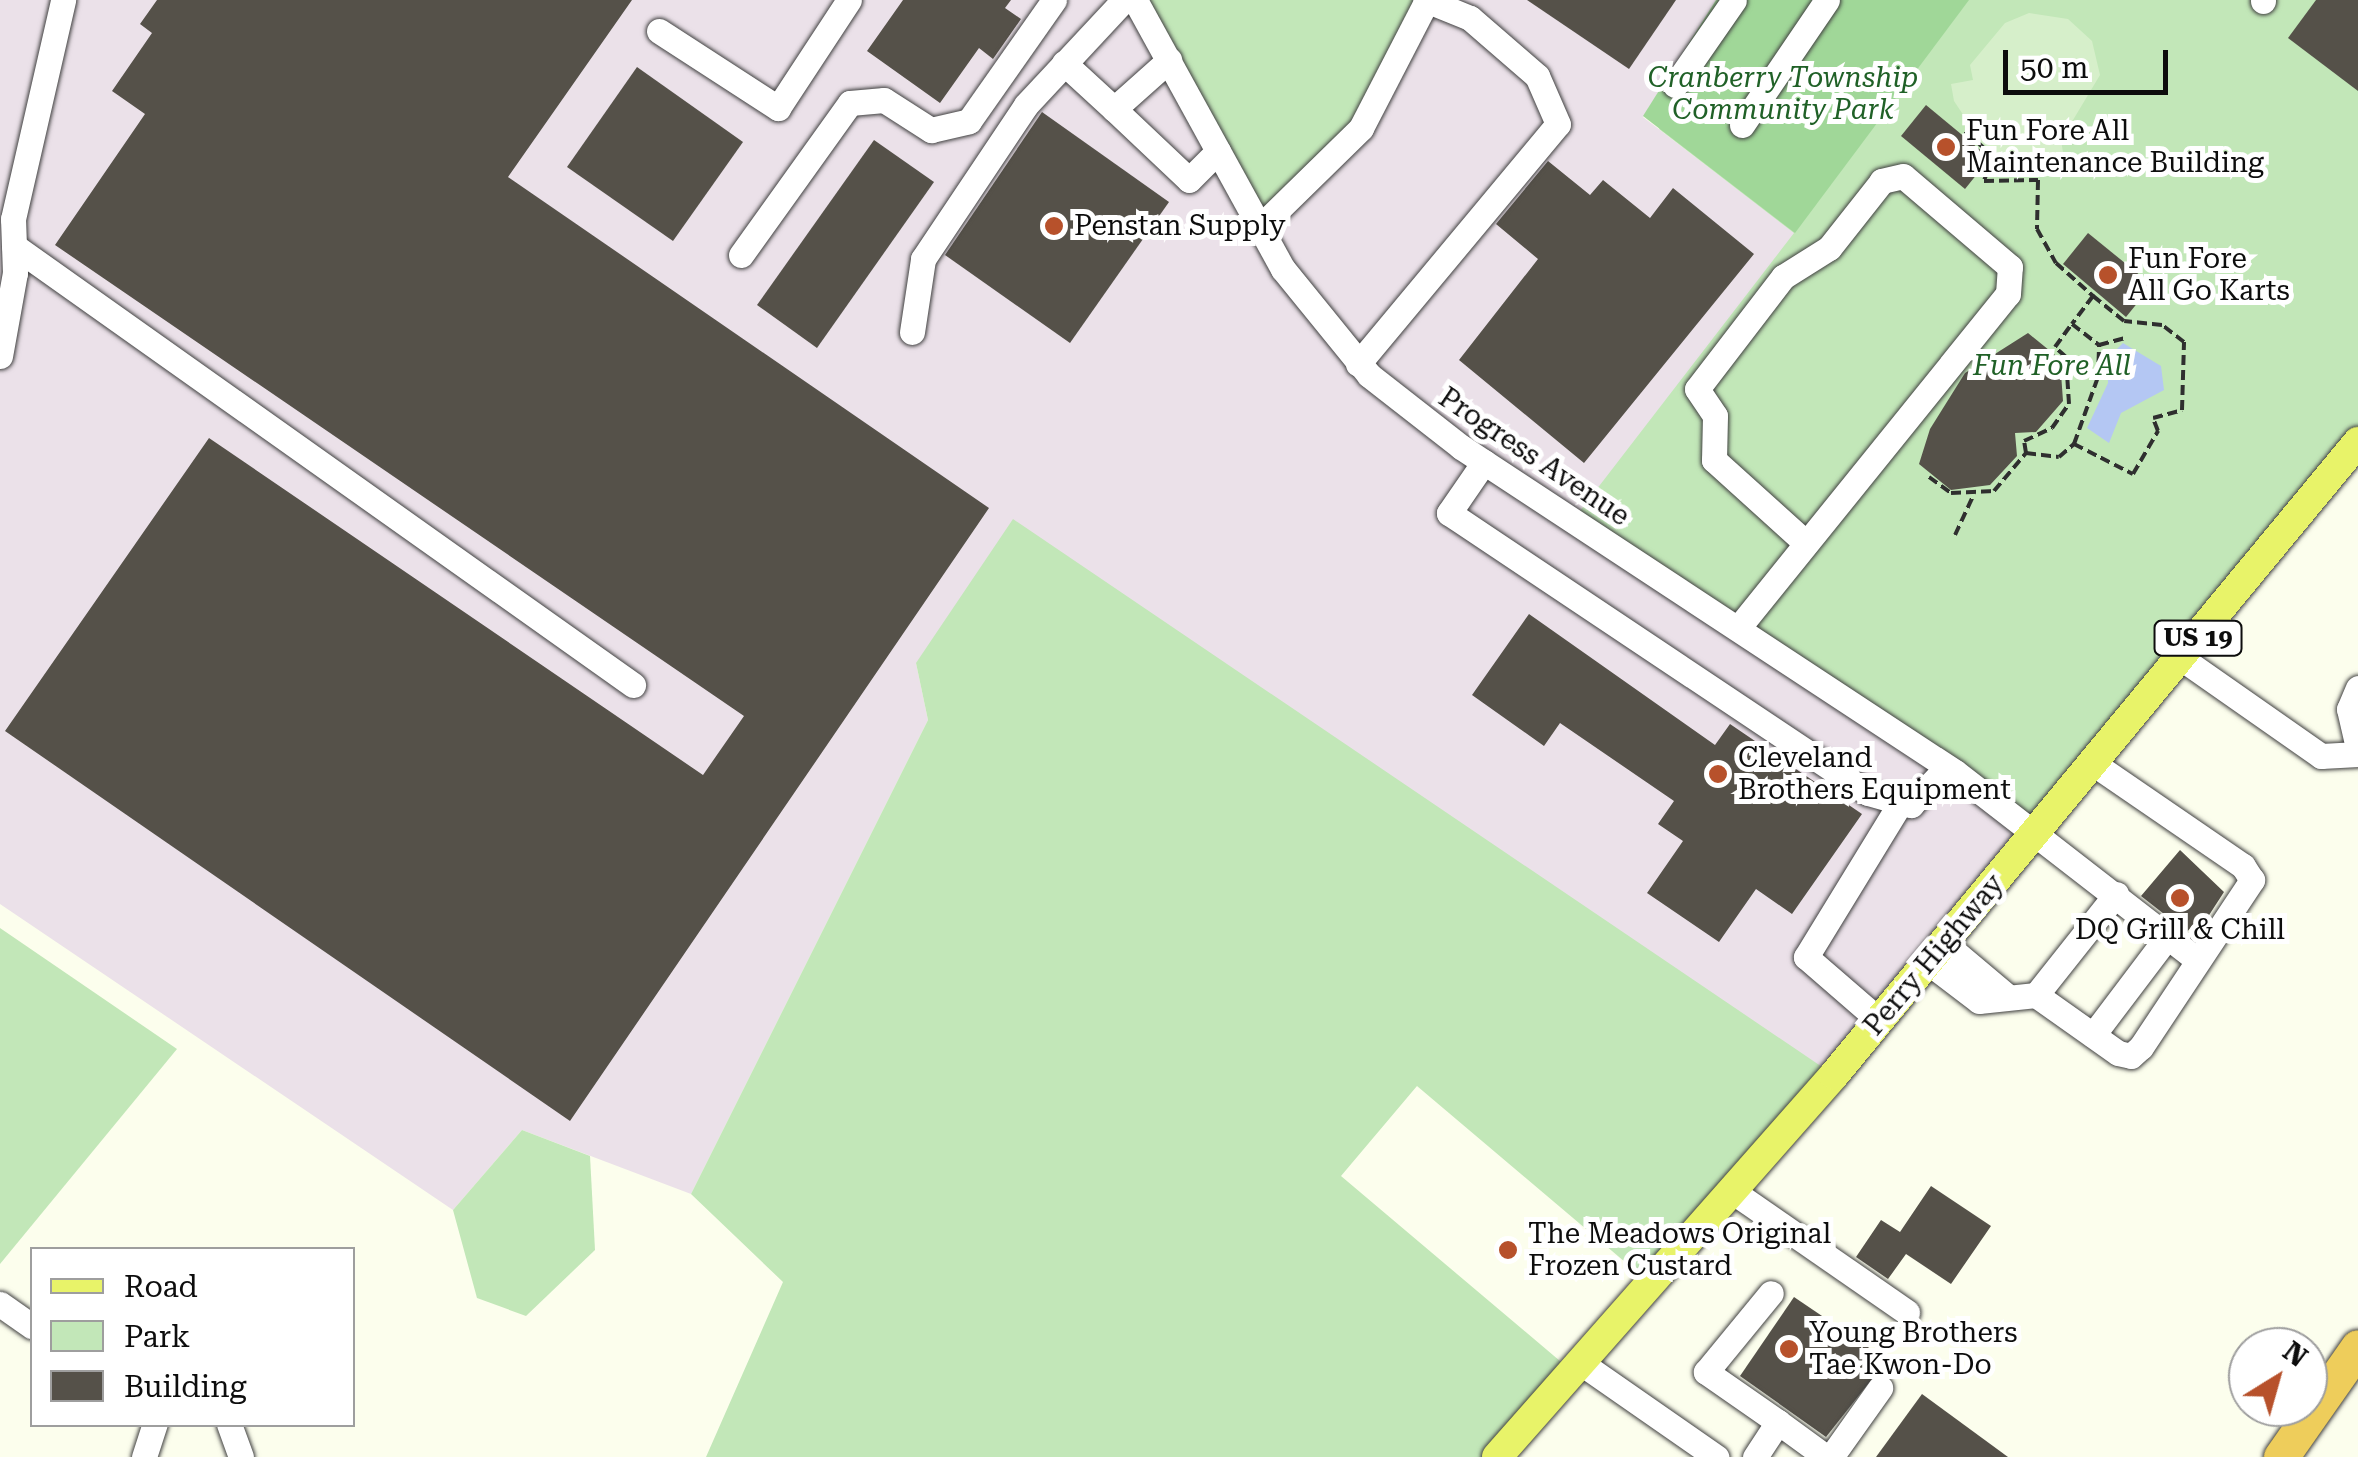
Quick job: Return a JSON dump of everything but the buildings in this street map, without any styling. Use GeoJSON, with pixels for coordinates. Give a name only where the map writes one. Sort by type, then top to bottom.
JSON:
{"type":"FeatureCollection","features":[{"type":"Feature","properties":{"kind":"highway"},"geometry":{"type":"LineString","coordinates":[[2281,1457],[2358,1347]]}},
{"type":"Feature","properties":{"kind":"main road","name":"Perry Highway"},"geometry":{"type":"LineString","coordinates":[[1497,1457],[1880,1020],[2358,442]]}},
{"type":"Feature","properties":{"kind":"street"},"geometry":{"type":"LineString","coordinates":[[0,356],[14,246],[6,218],[63,0]]}},
{"type":"Feature","properties":{"kind":"street"},"geometry":{"type":"LineString","coordinates":[[659,31],[778,108],[849,0]]}},
{"type":"Feature","properties":{"kind":"street"},"geometry":{"type":"LineString","coordinates":[[740,255],[850,103],[884,100],[931,130],[969,121],[1054,0]]}},
{"type":"Feature","properties":{"kind":"street"},"geometry":{"type":"LineString","coordinates":[[912,332],[923,258],[1064,62],[1124,0]]}},
{"type":"Feature","properties":{"kind":"street","name":"Progress Avenue"},"geometry":{"type":"LineString","coordinates":[[1134,0],[1302,299],[1358,364],[1484,462],[1947,767],[2196,958]]}},
{"type":"Feature","properties":{"kind":"street"},"geometry":{"type":"LineString","coordinates":[[1259,228],[1361,128],[1426,0],[1470,18],[1537,76],[1558,124],[1358,364]]}},
{"type":"Feature","properties":{"kind":"street"},"geometry":{"type":"LineString","coordinates":[[1675,85],[1734,0]]}},
{"type":"Feature","properties":{"kind":"street"},"geometry":{"type":"LineString","coordinates":[[1742,124],[1827,0]]}},
{"type":"Feature","properties":{"kind":"street"},"geometry":{"type":"LineString","coordinates":[[1114,109],[1169,60]]}},
{"type":"Feature","properties":{"kind":"street"},"geometry":{"type":"LineString","coordinates":[[1064,62],[1189,180],[1218,151]]}},
{"type":"Feature","properties":{"kind":"street"},"geometry":{"type":"LineString","coordinates":[[1739,627],[1806,542],[2013,279],[1996,253],[1903,176],[1882,181],[1829,248],[1783,276],[1698,389],[1714,416],[1714,460],[1806,542]]}},
{"type":"Feature","properties":{"kind":"street"},"geometry":{"type":"LineString","coordinates":[[14,246],[632,685]]}},
{"type":"Feature","properties":{"kind":"street"},"geometry":{"type":"LineString","coordinates":[[1484,462],[1449,514],[1868,793],[1911,804],[1947,767]]}},
{"type":"Feature","properties":{"kind":"street"},"geometry":{"type":"LineString","coordinates":[[2182,658],[2321,756],[2358,751],[2349,710],[2358,688]]}},
{"type":"Feature","properties":{"kind":"street"},"geometry":{"type":"LineString","coordinates":[[1936,953],[1976,1000],[2036,995],[2131,1056],[2252,880],[2243,866],[2094,764]]}},
{"type":"Feature","properties":{"kind":"street"},"geometry":{"type":"LineString","coordinates":[[1880,1020],[1806,956],[1901,802]]}},
{"type":"Feature","properties":{"kind":"street"},"geometry":{"type":"LineString","coordinates":[[2036,995],[2116,894]]}},
{"type":"Feature","properties":{"kind":"street"},"geometry":{"type":"LineString","coordinates":[[2093,1035],[2168,936]]}},
{"type":"Feature","properties":{"kind":"street"},"geometry":{"type":"LineString","coordinates":[[1732,1191],[1907,1312]]}},
{"type":"Feature","properties":{"kind":"street"},"geometry":{"type":"LineString","coordinates":[[1771,1293],[1706,1372],[1828,1457],[1880,1388]]}},
{"type":"Feature","properties":{"kind":"street"},"geometry":{"type":"LineString","coordinates":[[0,1304],[30,1325]]}},
{"type":"Feature","properties":{"kind":"street"},"geometry":{"type":"LineString","coordinates":[[1580,1363],[1716,1457]]}},
{"type":"Feature","properties":{"kind":"street"},"geometry":{"type":"LineString","coordinates":[[1755,1457],[1778,1422]]}},
{"type":"Feature","properties":{"kind":"street"},"geometry":{"type":"LineString","coordinates":[[144,1457],[154,1427]]}},
{"type":"Feature","properties":{"kind":"street"},"geometry":{"type":"LineString","coordinates":[[230,1427],[241,1457]]}},
{"type":"Feature","properties":{"kind":"path"},"geometry":{"type":"LineString","coordinates":[[1965,130],[1994,156],[1984,182],[2038,180],[2037,229],[2056,263],[2124,320],[2162,325],[2184,342],[2182,410],[2154,418],[2158,431],[2133,474],[2074,444]]}},
{"type":"Feature","properties":{"kind":"path"},"geometry":{"type":"LineString","coordinates":[[2024,441],[2052,428],[2069,404],[2066,357],[2054,347],[2093,296]]}},
{"type":"Feature","properties":{"kind":"path"},"geometry":{"type":"LineString","coordinates":[[2072,324],[2099,345]]}},
{"type":"Feature","properties":{"kind":"path"},"geometry":{"type":"LineString","coordinates":[[2099,345],[2126,338]]}},
{"type":"Feature","properties":{"kind":"path"},"geometry":{"type":"LineString","coordinates":[[2026,453],[2059,457],[2074,444],[2098,377],[2099,345]]}},
{"type":"Feature","properties":{"kind":"path"},"geometry":{"type":"LineString","coordinates":[[1929,477],[1951,492],[1994,492],[2026,453],[2024,432]]}},
{"type":"Feature","properties":{"kind":"path"},"geometry":{"type":"LineString","coordinates":[[1955,535],[1974,494]]}},
{"type":"Feature","properties":{"kind":"shaded area"},"geometry":{"type":"Polygon","coordinates":[[[0,0],[1716,0],[1643,117],[1795,233],[1574,520],[2037,833],[1834,1075],[916,663],[928,720],[691,1194],[522,1130],[453,1210],[0,904],[0,0]]]}},
{"type":"Feature","properties":{"kind":"green space"},"geometry":{"type":"Polygon","coordinates":[[[1125,0],[1427,0],[1384,91],[1259,228],[1125,0]]]}},
{"type":"Feature","properties":{"kind":"green space","name":"Cranberry Township Community Park"},"geometry":{"type":"Polygon","coordinates":[[[1716,0],[1969,0],[1795,233],[1643,116],[1716,0]]]}},
{"type":"Feature","properties":{"kind":"green space","name":"Fun Fore All"},"geometry":{"type":"Polygon","coordinates":[[[1728,0],[2358,0],[2358,442],[2037,833],[1573,520],[1794,233],[1659,129],[1728,0]]]}},
{"type":"Feature","properties":{"kind":"green space"},"geometry":{"type":"Polygon","coordinates":[[[2029,13],[2068,19],[2092,41],[2100,75],[2061,140],[2065,165],[2006,159],[1982,143],[1954,101],[1951,84],[1973,80],[1970,65],[2005,23],[2029,13]]]}},
{"type":"Feature","properties":{"kind":"green space"},"geometry":{"type":"Polygon","coordinates":[[[1013,519],[1834,1075],[1651,1284],[1417,1086],[1341,1176],[1573,1372],[1497,1457],[706,1457],[783,1282],[691,1194],[928,720],[916,663],[1013,519]]]}},
{"type":"Feature","properties":{"kind":"green space"},"geometry":{"type":"Polygon","coordinates":[[[0,928],[177,1049],[0,1264],[0,928]]]}},
{"type":"Feature","properties":{"kind":"green space"},"geometry":{"type":"Polygon","coordinates":[[[522,1130],[590,1156],[595,1250],[526,1316],[477,1298],[453,1210],[522,1130]]]}},
{"type":"Feature","properties":{"kind":"water"},"geometry":{"type":"Polygon","coordinates":[[[2123,343],[2161,366],[2164,390],[2121,413],[2109,443],[2087,428],[2108,383],[2107,359],[2123,343]]]}},
{"type":"Feature","properties":{"kind":"place","name":"Fun Fore All Maintenance Building"},"geometry":{"type":"Point","coordinates":[1946,147]}},
{"type":"Feature","properties":{"kind":"place","name":"Penstan Supply"},"geometry":{"type":"Point","coordinates":[1054,226]}},
{"type":"Feature","properties":{"kind":"place","name":"Fun Fore All Go Karts"},"geometry":{"type":"Point","coordinates":[2108,275]}},
{"type":"Feature","properties":{"kind":"place","name":"Cleveland Brothers Equipment"},"geometry":{"type":"Point","coordinates":[1718,774]}},
{"type":"Feature","properties":{"kind":"place","name":"DQ Grill & Chill"},"geometry":{"type":"Point","coordinates":[2180,898]}},
{"type":"Feature","properties":{"kind":"place","name":"The Meadows Original Frozen Custard"},"geometry":{"type":"Point","coordinates":[1508,1250]}},
{"type":"Feature","properties":{"kind":"place","name":"Young Brothers Tae Kwon-Do"},"geometry":{"type":"Point","coordinates":[1789,1349]}}]}
